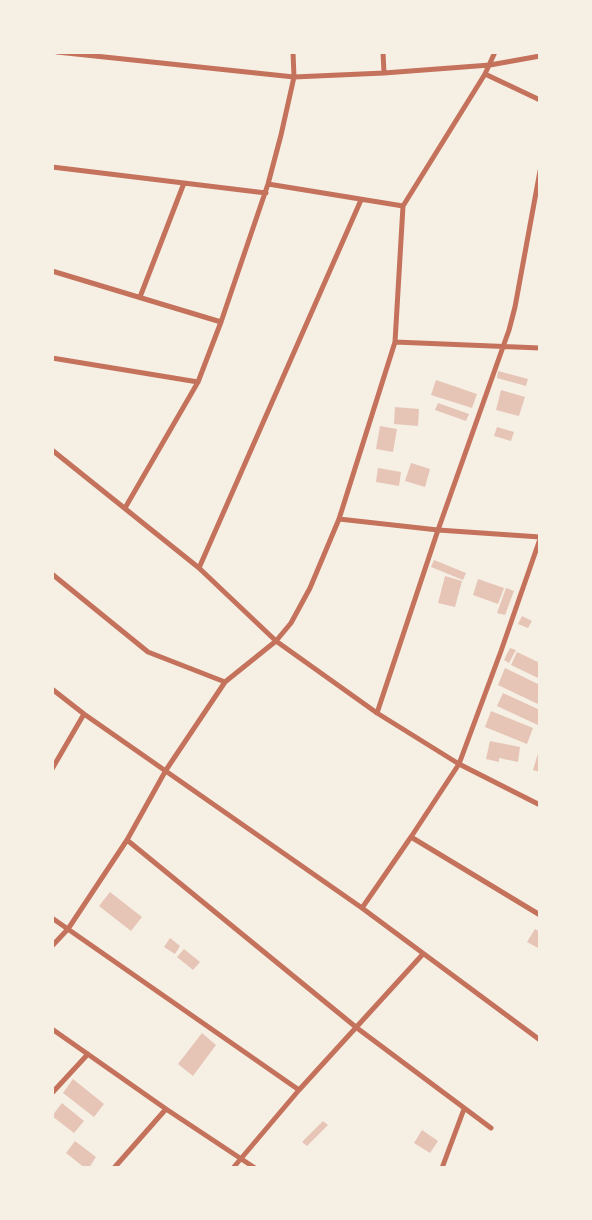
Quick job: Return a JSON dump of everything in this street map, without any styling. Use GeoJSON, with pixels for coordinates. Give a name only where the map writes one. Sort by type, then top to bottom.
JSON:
{"type":"FeatureCollection","features":[{"type":"Feature","properties":{"kind":"street"},"geometry":{"type":"LineString","coordinates":[[57,52],[294,77],[384,73],[490,65],[540,56]]}},
{"type":"Feature","properties":{"kind":"street"},"geometry":{"type":"LineString","coordinates":[[125,508],[198,382],[221,322],[266,193],[294,77],[293,52]]}},
{"type":"Feature","properties":{"kind":"street"},"geometry":{"type":"LineString","coordinates":[[383,52],[384,73]]}},
{"type":"Feature","properties":{"kind":"street"},"geometry":{"type":"LineString","coordinates":[[52,946],[68,929],[127,840],[166,770],[225,682],[276,641],[291,623],[310,588],[339,520],[394,342],[403,206],[485,74],[495,52]]}},
{"type":"Feature","properties":{"kind":"street"},"geometry":{"type":"LineString","coordinates":[[485,74],[540,100]]}},
{"type":"Feature","properties":{"kind":"street"},"geometry":{"type":"LineString","coordinates":[[52,167],[266,193]]}},
{"type":"Feature","properties":{"kind":"street"},"geometry":{"type":"LineString","coordinates":[[377,713],[438,530],[509,330],[540,171]]}},
{"type":"Feature","properties":{"kind":"street"},"geometry":{"type":"LineString","coordinates":[[140,297],[184,183]]}},
{"type":"Feature","properties":{"kind":"street"},"geometry":{"type":"LineString","coordinates":[[268,184],[403,206]]}},
{"type":"Feature","properties":{"kind":"street"},"geometry":{"type":"LineString","coordinates":[[199,568],[361,200]]}},
{"type":"Feature","properties":{"kind":"street"},"geometry":{"type":"LineString","coordinates":[[52,270],[221,322]]}},
{"type":"Feature","properties":{"kind":"street"},"geometry":{"type":"LineString","coordinates":[[394,342],[540,348]]}},
{"type":"Feature","properties":{"kind":"street"},"geometry":{"type":"LineString","coordinates":[[52,358],[198,382]]}},
{"type":"Feature","properties":{"kind":"street"},"geometry":{"type":"LineString","coordinates":[[53,450],[199,568],[276,641],[377,713],[459,764],[540,805]]}},
{"type":"Feature","properties":{"kind":"street"},"geometry":{"type":"LineString","coordinates":[[339,520],[540,538],[459,764],[362,908]]}},
{"type":"Feature","properties":{"kind":"street"},"geometry":{"type":"LineString","coordinates":[[52,574],[148,652],[225,682]]}},
{"type":"Feature","properties":{"kind":"street"},"geometry":{"type":"LineString","coordinates":[[52,689],[84,714],[362,908],[540,1040]]}},
{"type":"Feature","properties":{"kind":"street"},"geometry":{"type":"LineString","coordinates":[[52,769],[84,714]]}},
{"type":"Feature","properties":{"kind":"street"},"geometry":{"type":"LineString","coordinates":[[411,837],[540,915]]}},
{"type":"Feature","properties":{"kind":"street"},"geometry":{"type":"LineString","coordinates":[[127,840],[357,1028],[491,1128]]}},
{"type":"Feature","properties":{"kind":"street"},"geometry":{"type":"LineString","coordinates":[[52,918],[299,1090]]}},
{"type":"Feature","properties":{"kind":"street"},"geometry":{"type":"LineString","coordinates":[[233,1168],[299,1090],[423,954]]}},
{"type":"Feature","properties":{"kind":"street"},"geometry":{"type":"LineString","coordinates":[[52,1030],[255,1168]]}},
{"type":"Feature","properties":{"kind":"street"},"geometry":{"type":"LineString","coordinates":[[52,1093],[88,1054]]}},
{"type":"Feature","properties":{"kind":"street"},"geometry":{"type":"LineString","coordinates":[[114,1168],[166,1109]]}},
{"type":"Feature","properties":{"kind":"street"},"geometry":{"type":"LineString","coordinates":[[442,1168],[464,1109]]}},
{"type":"Feature","properties":{"kind":"building"},"geometry":{"type":"Polygon","coordinates":[[[498,371],[528,379],[526,386],[497,378],[498,371]]]}},
{"type":"Feature","properties":{"kind":"building"},"geometry":{"type":"Polygon","coordinates":[[[436,380],[477,394],[472,408],[431,395],[436,380]]]}},
{"type":"Feature","properties":{"kind":"building"},"geometry":{"type":"Polygon","coordinates":[[[501,390],[525,397],[519,416],[496,410],[501,390]]]}},
{"type":"Feature","properties":{"kind":"building"},"geometry":{"type":"Polygon","coordinates":[[[438,403],[469,414],[466,421],[435,410],[438,403]]]}},
{"type":"Feature","properties":{"kind":"building"},"geometry":{"type":"Polygon","coordinates":[[[395,407],[419,409],[418,426],[394,424],[395,407]]]}},
{"type":"Feature","properties":{"kind":"building"},"geometry":{"type":"Polygon","coordinates":[[[380,426],[397,429],[393,452],[376,449],[380,426]]]}},
{"type":"Feature","properties":{"kind":"building"},"geometry":{"type":"Polygon","coordinates":[[[497,427],[514,432],[511,441],[494,436],[497,427]]]}},
{"type":"Feature","properties":{"kind":"building"},"geometry":{"type":"Polygon","coordinates":[[[411,463],[430,469],[425,487],[405,481],[411,463]]]}},
{"type":"Feature","properties":{"kind":"building"},"geometry":{"type":"Polygon","coordinates":[[[378,468],[401,472],[399,486],[376,482],[378,468]]]}},
{"type":"Feature","properties":{"kind":"building"},"geometry":{"type":"Polygon","coordinates":[[[434,560],[466,573],[463,580],[431,567],[434,560]]]}},
{"type":"Feature","properties":{"kind":"building"},"geometry":{"type":"Polygon","coordinates":[[[445,576],[462,581],[455,607],[438,603],[445,576]]]}},
{"type":"Feature","properties":{"kind":"building"},"geometry":{"type":"Polygon","coordinates":[[[478,579],[504,588],[498,604],[473,595],[478,579]]]}},
{"type":"Feature","properties":{"kind":"building"},"geometry":{"type":"Polygon","coordinates":[[[506,588],[514,591],[505,615],[497,613],[506,588]]]}},
{"type":"Feature","properties":{"kind":"building"},"geometry":{"type":"Polygon","coordinates":[[[522,616],[532,621],[528,628],[518,624],[522,616]]]}},
{"type":"Feature","properties":{"kind":"building"},"geometry":{"type":"Polygon","coordinates":[[[510,648],[516,650],[509,663],[504,660],[510,648]]]}},
{"type":"Feature","properties":{"kind":"building"},"geometry":{"type":"Polygon","coordinates":[[[517,652],[540,663],[540,679],[511,665],[517,652]]]}},
{"type":"Feature","properties":{"kind":"building"},"geometry":{"type":"Polygon","coordinates":[[[505,668],[540,685],[540,705],[498,685],[505,668]]]}},
{"type":"Feature","properties":{"kind":"building"},"geometry":{"type":"Polygon","coordinates":[[[503,693],[540,710],[540,726],[497,706],[503,693]]]}},
{"type":"Feature","properties":{"kind":"building"},"geometry":{"type":"Polygon","coordinates":[[[491,711],[533,728],[527,744],[485,727],[491,711]]]}},
{"type":"Feature","properties":{"kind":"building"},"geometry":{"type":"Polygon","coordinates":[[[490,741],[520,747],[518,762],[499,758],[499,762],[486,759],[490,741]]]}},
{"type":"Feature","properties":{"kind":"building"},"geometry":{"type":"Polygon","coordinates":[[[540,750],[540,772],[533,770],[540,750]]]}},
{"type":"Feature","properties":{"kind":"building"},"geometry":{"type":"Polygon","coordinates":[[[110,892],[142,917],[131,931],[99,906],[110,892]]]}},
{"type":"Feature","properties":{"kind":"building"},"geometry":{"type":"Polygon","coordinates":[[[535,929],[540,932],[540,949],[527,942],[535,929]]]}},
{"type":"Feature","properties":{"kind":"building"},"geometry":{"type":"Polygon","coordinates":[[[170,938],[180,946],[175,954],[164,947],[170,938]]]}},
{"type":"Feature","properties":{"kind":"building"},"geometry":{"type":"Polygon","coordinates":[[[184,949],[200,962],[193,970],[177,957],[184,949]]]}},
{"type":"Feature","properties":{"kind":"building"},"geometry":{"type":"Polygon","coordinates":[[[202,1033],[216,1045],[193,1076],[178,1064],[202,1033]]]}},
{"type":"Feature","properties":{"kind":"building"},"geometry":{"type":"Polygon","coordinates":[[[73,1079],[104,1104],[94,1117],[63,1093],[73,1079]]]}},
{"type":"Feature","properties":{"kind":"building"},"geometry":{"type":"Polygon","coordinates":[[[62,1103],[84,1121],[74,1133],[52,1116],[62,1103]]]}},
{"type":"Feature","properties":{"kind":"building"},"geometry":{"type":"Polygon","coordinates":[[[323,1121],[328,1125],[307,1146],[302,1142],[323,1121]]]}},
{"type":"Feature","properties":{"kind":"building"},"geometry":{"type":"Polygon","coordinates":[[[422,1130],[438,1141],[430,1153],[414,1143],[422,1130]]]}},
{"type":"Feature","properties":{"kind":"building"},"geometry":{"type":"Polygon","coordinates":[[[75,1141],[96,1157],[89,1168],[85,1168],[66,1153],[75,1141]]]}}]}
